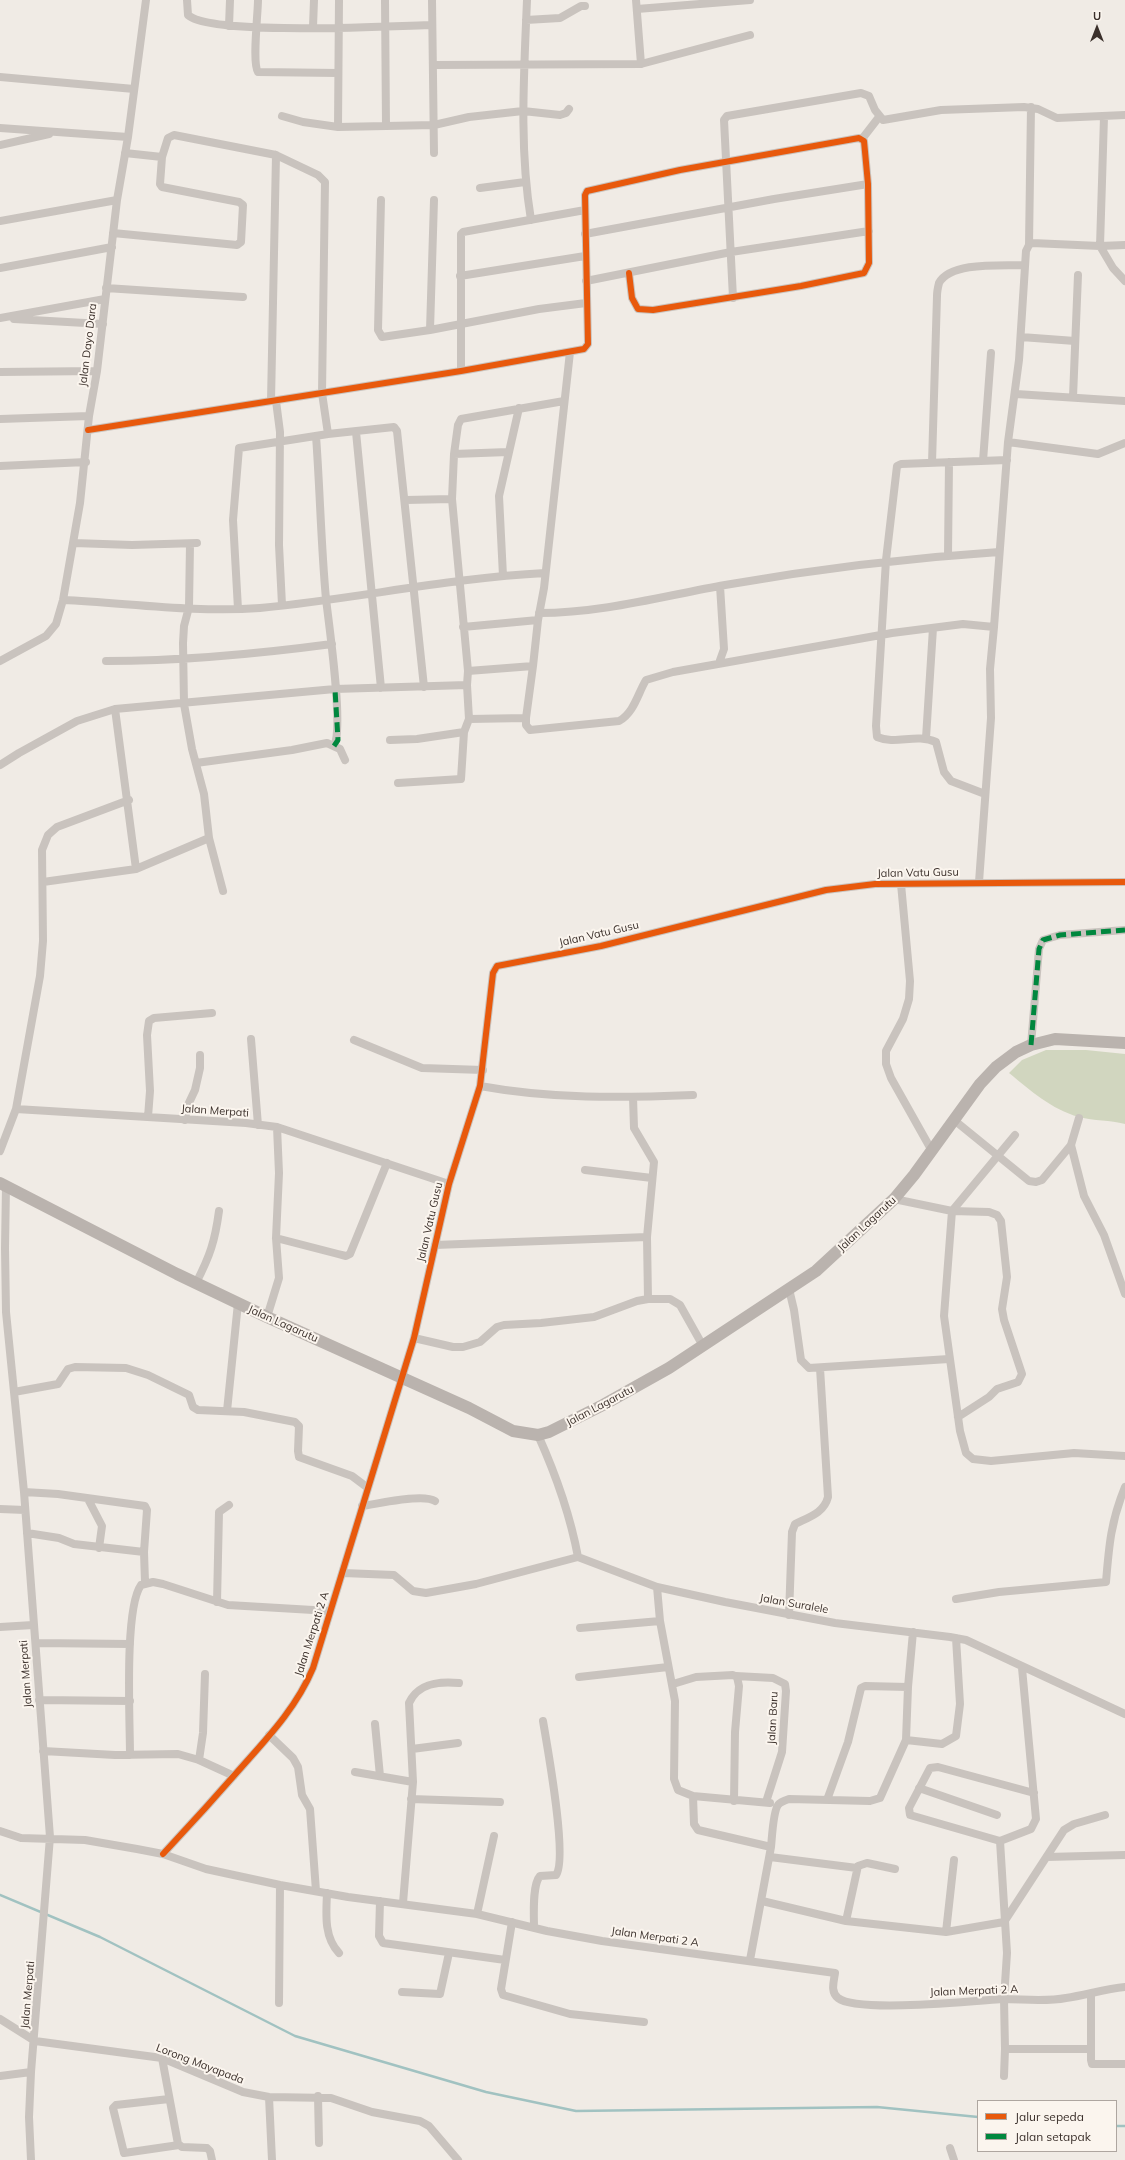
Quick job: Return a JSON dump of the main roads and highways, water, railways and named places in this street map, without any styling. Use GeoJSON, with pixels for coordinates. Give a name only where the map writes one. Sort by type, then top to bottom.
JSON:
{"type":"FeatureCollection","features":[{"type":"Feature","properties":{"kind":"waterway"},"geometry":{"type":"LineString","coordinates":[[0,1895],[100,1937],[295,2036],[486,2092],[576,2111],[877,2107],[977,2117]]}},
{"type":"Feature","properties":{"kind":"waterway"},"geometry":{"type":"LineString","coordinates":[[1117,2126],[1125,2126]]}}]}
